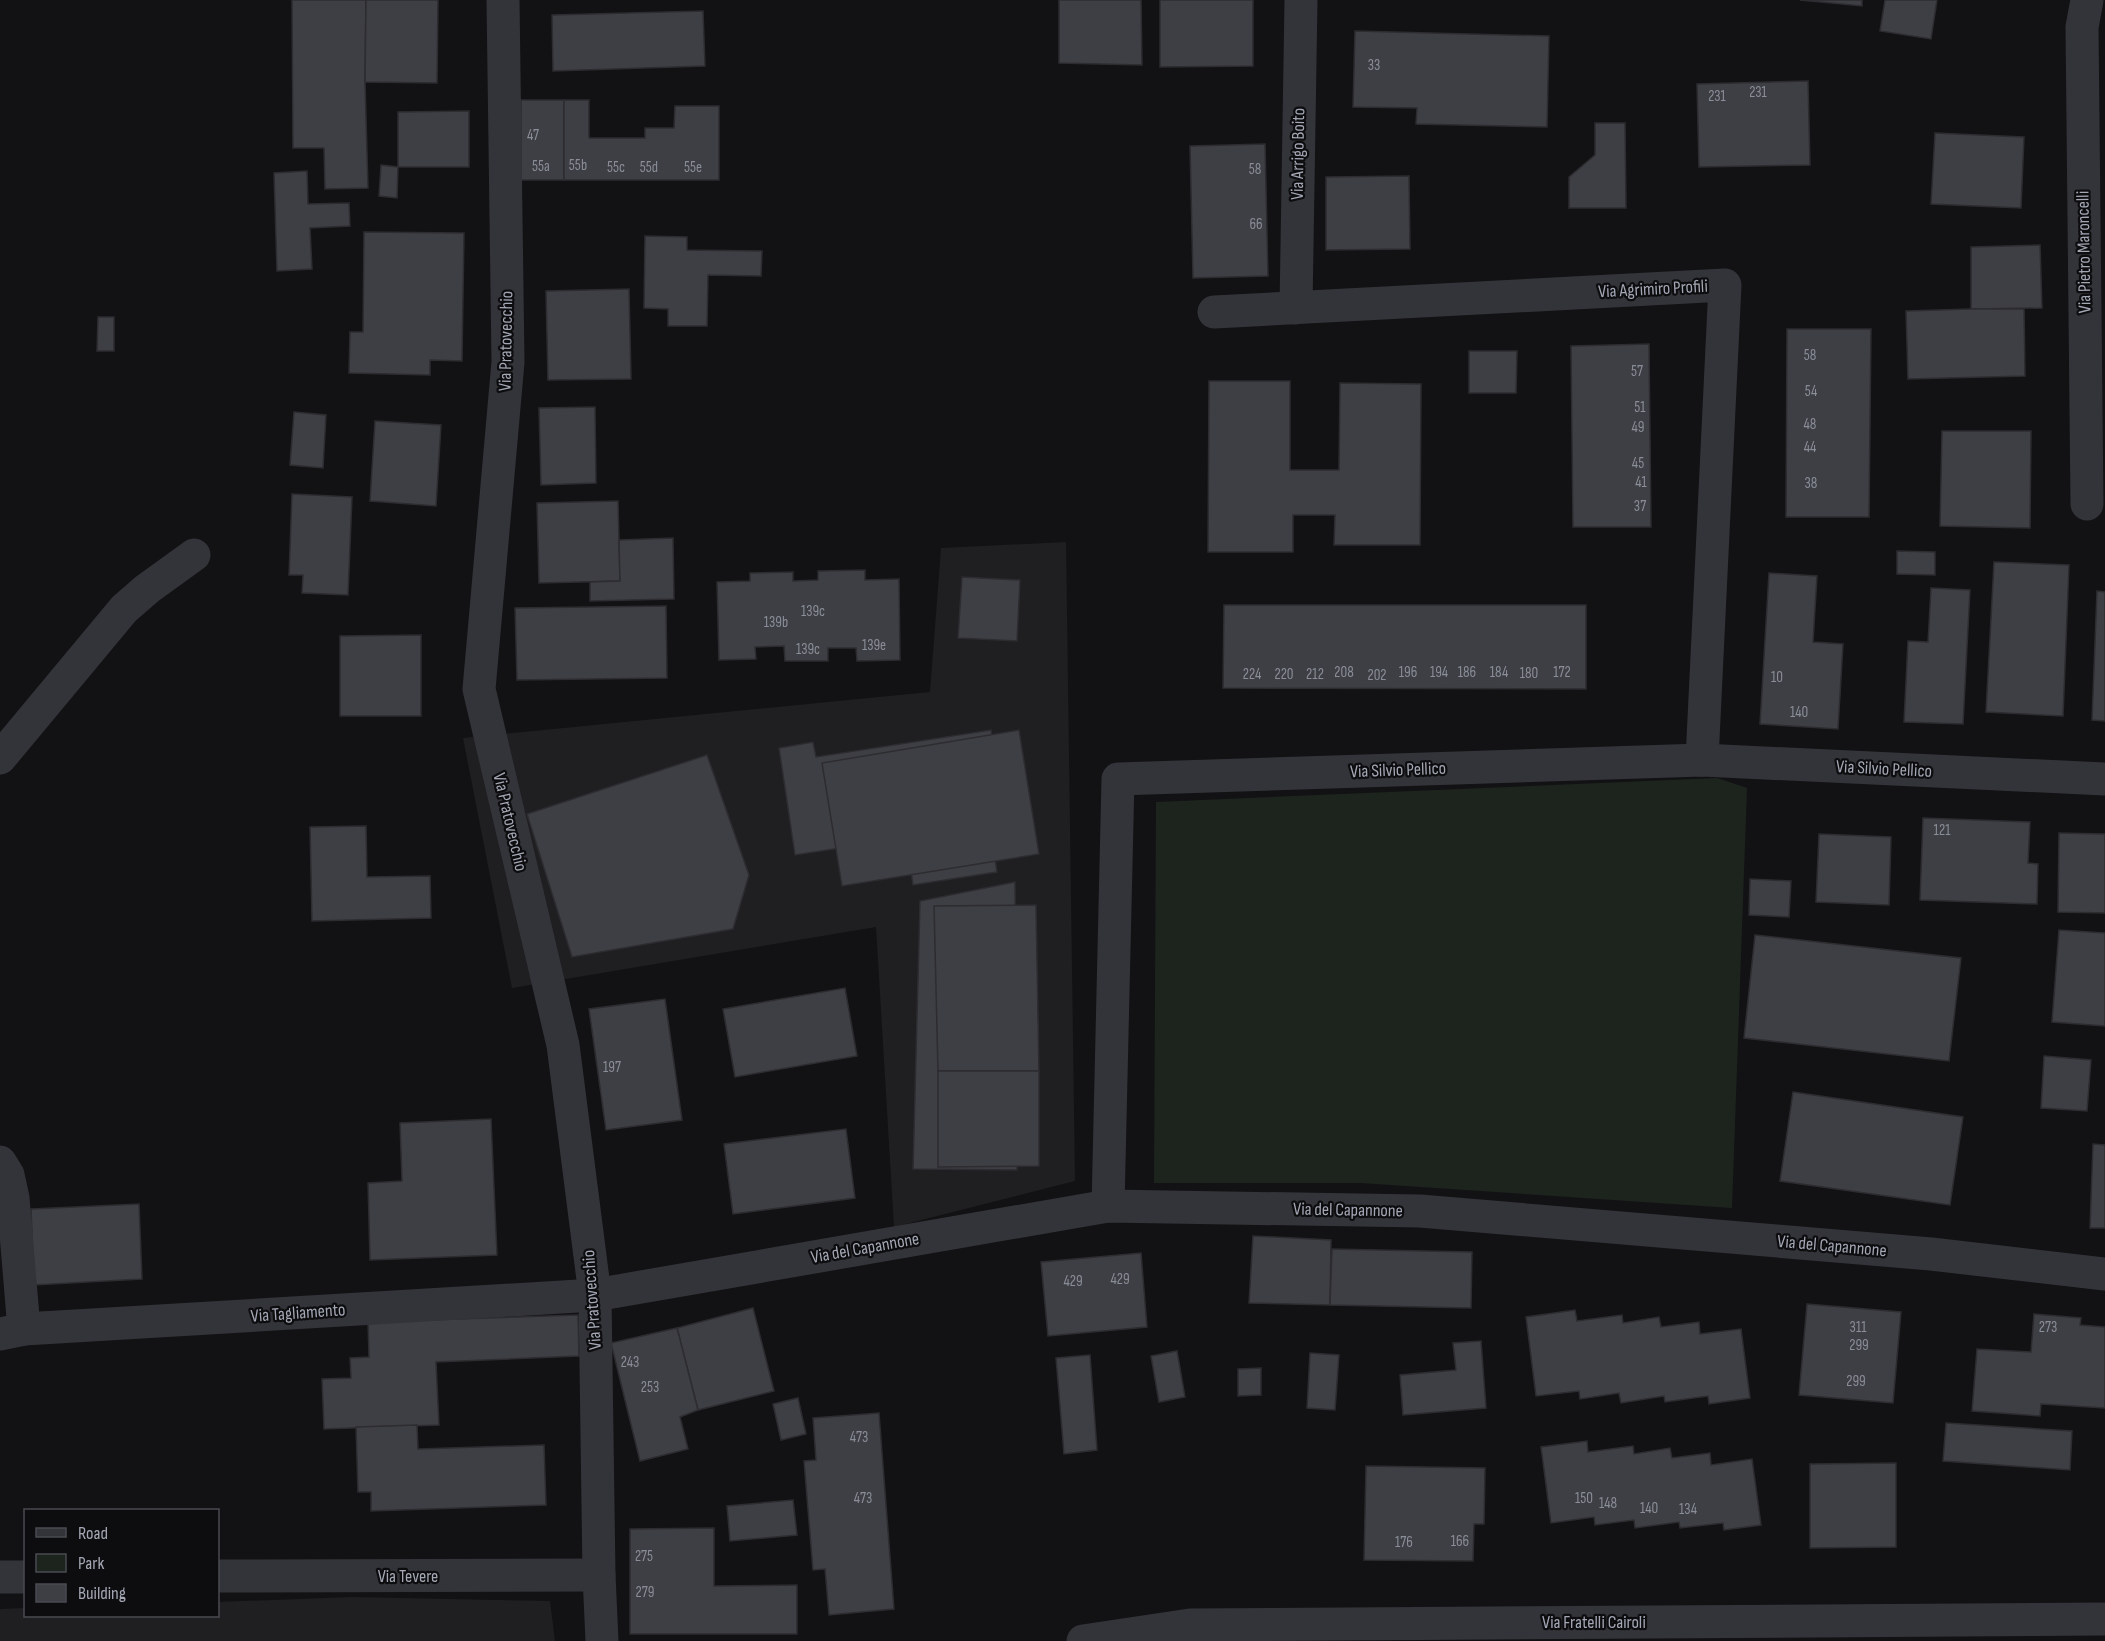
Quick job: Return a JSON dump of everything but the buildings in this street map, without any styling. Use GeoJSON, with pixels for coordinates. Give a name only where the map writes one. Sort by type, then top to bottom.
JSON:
{"type":"FeatureCollection","features":[{"type":"Feature","properties":{"kind":"street","name":"Via Pratovecchio"},"geometry":{"type":"LineString","coordinates":[[503,0],[508,362],[479,689],[563,1045],[595,1295],[602,1641]]}},
{"type":"Feature","properties":{"kind":"street","name":"Via Arrigo Boito"},"geometry":{"type":"LineString","coordinates":[[1296,308],[1300,0]]}},
{"type":"Feature","properties":{"kind":"street","name":"Via Pietro Maroncelli"},"geometry":{"type":"LineString","coordinates":[[2087,0],[2082,27],[2087,504]]}},
{"type":"Feature","properties":{"kind":"street","name":"Via Agrimiro Profili"},"geometry":{"type":"LineString","coordinates":[[1214,312],[1725,285],[1702,760]]}},
{"type":"Feature","properties":{"kind":"street"},"geometry":{"type":"LineString","coordinates":[[0,758],[124,609],[194,555]]}},
{"type":"Feature","properties":{"kind":"street","name":"Via Silvio Pellico"},"geometry":{"type":"LineString","coordinates":[[1108,1206],[1118,779],[1702,760],[2105,779]]}},
{"type":"Feature","properties":{"kind":"street"},"geometry":{"type":"LineString","coordinates":[[0,1162],[8,1175],[13,1198],[12,1331]]}},
{"type":"Feature","properties":{"kind":"street","name":"Via del Capannone"},"geometry":{"type":"LineString","coordinates":[[595,1295],[1108,1206],[1420,1211],[1931,1254],[2105,1274]]}},
{"type":"Feature","properties":{"kind":"street","name":"Via Tagliamento"},"geometry":{"type":"LineString","coordinates":[[12,1331],[595,1295]]}},
{"type":"Feature","properties":{"kind":"street","name":"Via Tevere"},"geometry":{"type":"LineString","coordinates":[[219,1576],[599,1575]]}},
{"type":"Feature","properties":{"kind":"street"},"geometry":{"type":"LineString","coordinates":[[0,1577],[24,1577]]}},
{"type":"Feature","properties":{"kind":"street","name":"Via Fratelli Cairoli"},"geometry":{"type":"LineString","coordinates":[[1083,1641],[1190,1633],[2105,1619]]}},
{"type":"Feature","properties":{"kind":"shaded area"},"geometry":{"type":"Polygon","coordinates":[[[1066,542],[1075,1181],[894,1227],[876,927],[512,988],[463,738],[930,692],[941,548],[1066,542]]]}},
{"type":"Feature","properties":{"kind":"shaded area"},"geometry":{"type":"Polygon","coordinates":[[[352,1597],[550,1601],[555,1641],[0,1641],[0,1609],[24,1608],[24,1617],[219,1617],[219,1602],[352,1597]]]}},
{"type":"Feature","properties":{"kind":"green space"},"geometry":{"type":"Polygon","coordinates":[[[1717,778],[1747,788],[1732,1208],[1361,1183],[1154,1183],[1156,802],[1717,778]]]}}]}
